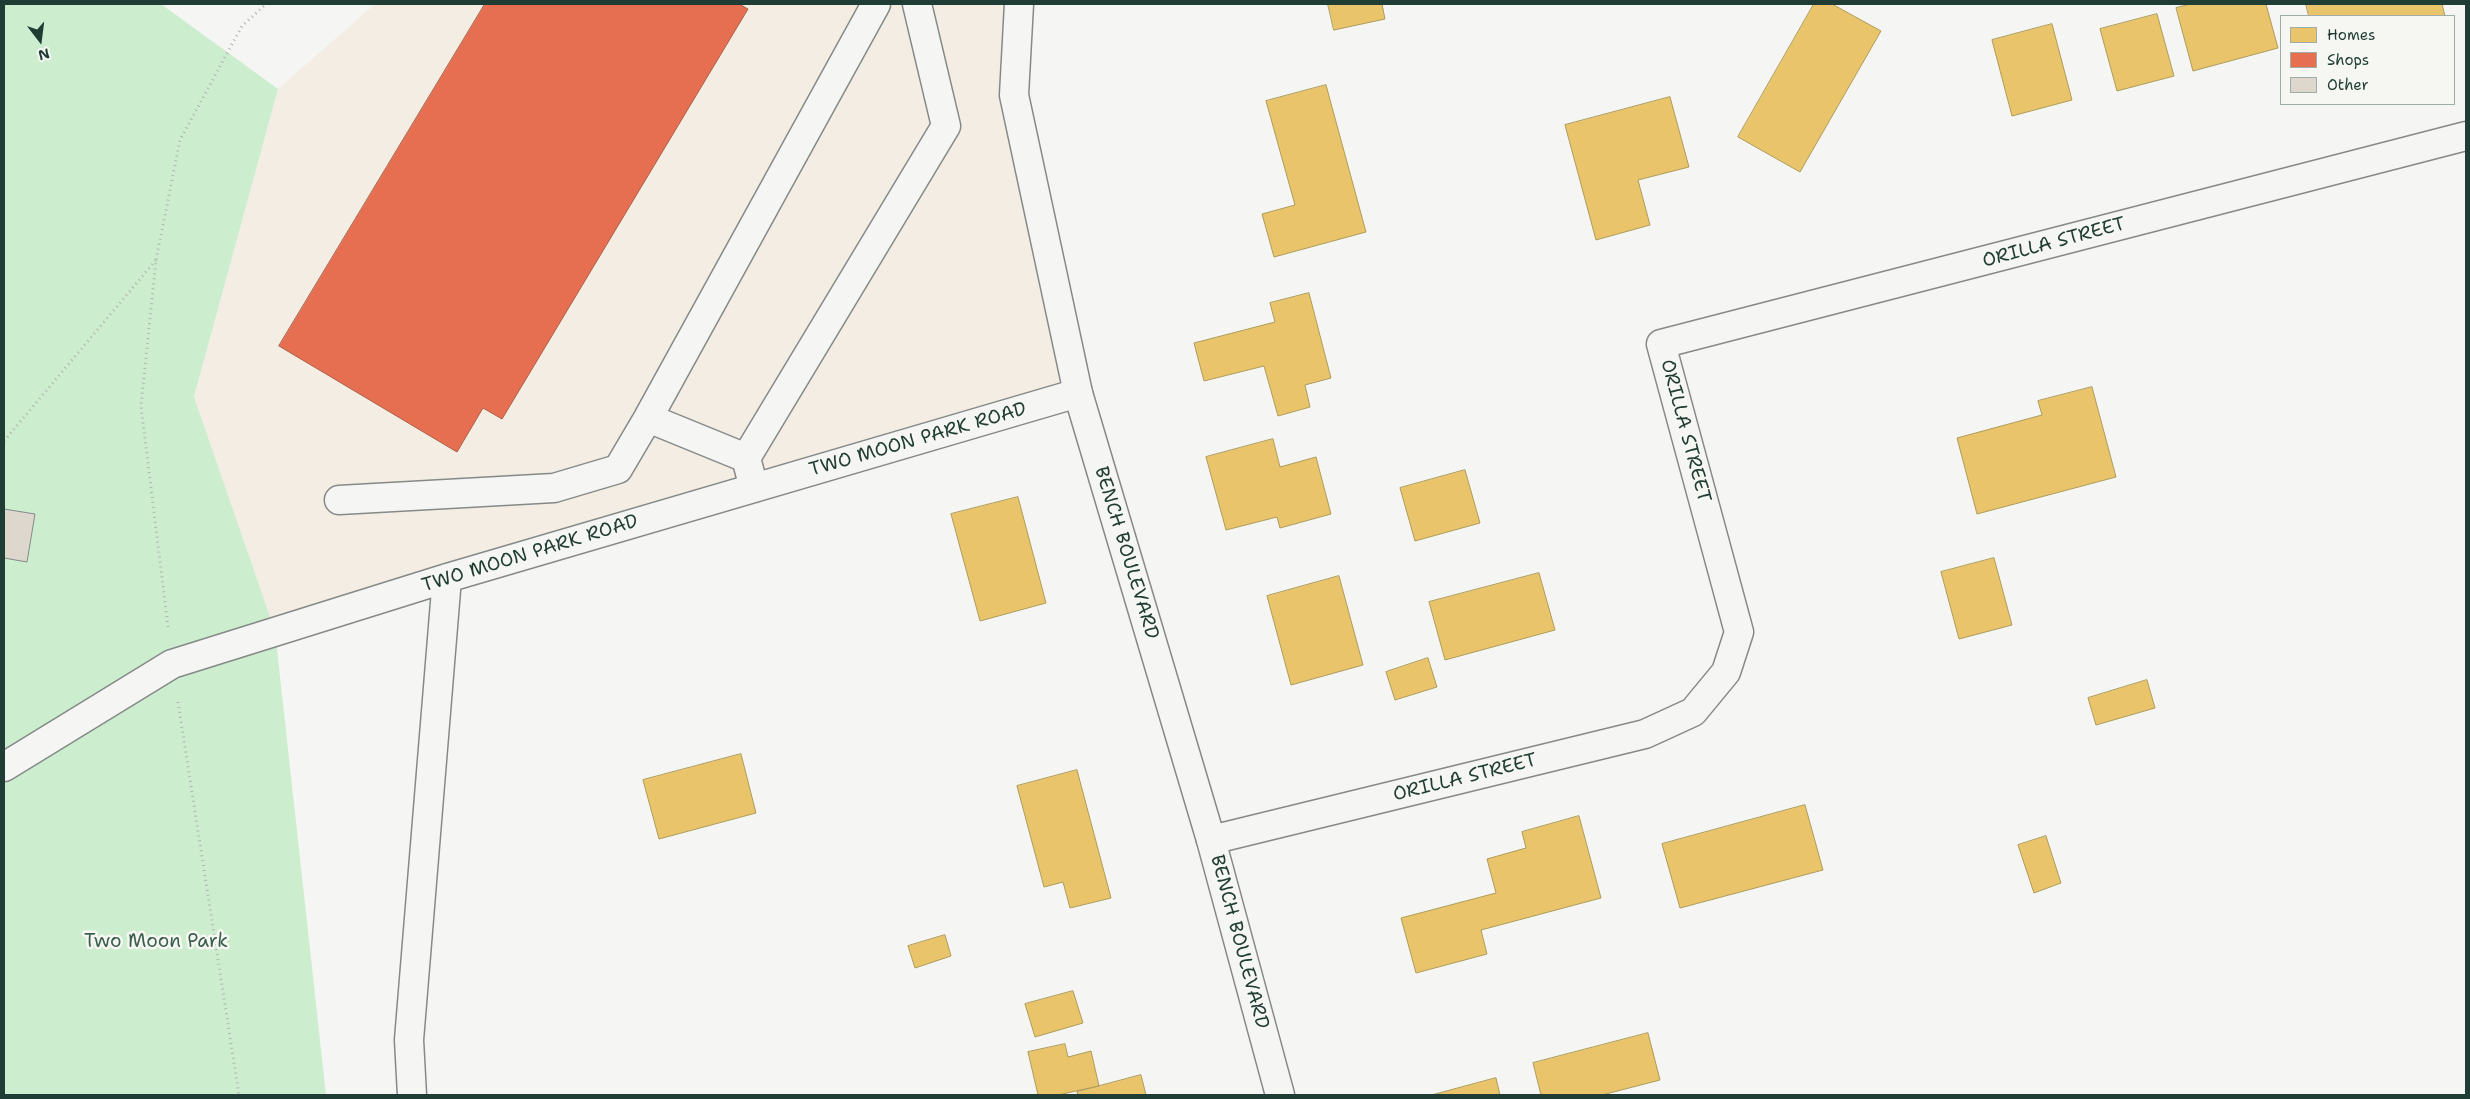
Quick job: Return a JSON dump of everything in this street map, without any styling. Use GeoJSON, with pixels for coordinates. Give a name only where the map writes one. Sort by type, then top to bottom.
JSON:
{"type":"FeatureCollection","features":[{"type":"Feature","properties":{"kind":"street"},"geometry":{"type":"LineString","coordinates":[[340,500],[554,488],[618,469],[876,4]]}},
{"type":"Feature","properties":{"kind":"street"},"geometry":{"type":"LineString","coordinates":[[754,488],[746,458],[946,126],[917,4]]}},
{"type":"Feature","properties":{"kind":"street","name":"BENCH BOULEVARD"},"geometry":{"type":"LineString","coordinates":[[1019,4],[1014,96],[1078,393],[1212,840],[1280,1095]]}},
{"type":"Feature","properties":{"kind":"street","name":"ORILLA STREET"},"geometry":{"type":"LineString","coordinates":[[1212,840],[1645,734],[1693,712],[1726,672],[1739,632],[1661,344],[2466,136]]}},
{"type":"Feature","properties":{"kind":"street","name":"TWO MOON PARK ROAD"},"geometry":{"type":"LineString","coordinates":[[4,767],[172,664],[447,578],[1078,393]]}},
{"type":"Feature","properties":{"kind":"street"},"geometry":{"type":"LineString","coordinates":[[648,418],[746,458]]}},
{"type":"Feature","properties":{"kind":"street"},"geometry":{"type":"LineString","coordinates":[[412,1095],[410,1040],[447,578]]}},
{"type":"Feature","properties":{"kind":"path"},"geometry":{"type":"LineString","coordinates":[[239,1095],[172,664],[141,406],[156,260],[180,140],[242,26],[266,4]]}},
{"type":"Feature","properties":{"kind":"path"},"geometry":{"type":"LineString","coordinates":[[4,441],[156,260]]}},
{"type":"Feature","properties":{"kind":"shaded area"},"geometry":{"type":"Polygon","coordinates":[[[375,4],[1019,4],[1014,95],[1078,393],[275,631],[194,398],[278,89],[375,4]]]}},
{"type":"Feature","properties":{"kind":"green space","name":"Two Moon Park"},"geometry":{"type":"Polygon","coordinates":[[[4,4],[161,4],[278,89],[194,397],[275,631],[326,1095],[4,1095],[4,4]]]}},
{"type":"Feature","properties":{"kind":"building: Homes"},"geometry":{"type":"Polygon","coordinates":[[[1328,4],[1382,4],[1385,19],[1334,30],[1328,4]]]}},
{"type":"Feature","properties":{"kind":"building: Homes"},"geometry":{"type":"Polygon","coordinates":[[[1814,4],[1832,4],[1881,31],[1800,172],[1738,137],[1814,4]]]}},
{"type":"Feature","properties":{"kind":"building: Homes"},"geometry":{"type":"Polygon","coordinates":[[[2191,4],[2266,4],[2278,48],[2193,71],[2176,8],[2191,4]]]}},
{"type":"Feature","properties":{"kind":"building: Homes"},"geometry":{"type":"Polygon","coordinates":[[[2306,4],[2442,4],[2445,15],[2309,15],[2306,4]]]}},
{"type":"Feature","properties":{"kind":"building: Homes"},"geometry":{"type":"Polygon","coordinates":[[[2157,14],[2174,76],[2117,91],[2100,29],[2157,14]]]}},
{"type":"Feature","properties":{"kind":"building: Homes"},"geometry":{"type":"Polygon","coordinates":[[[2052,24],[2072,100],[2012,116],[1992,40],[2052,24]]]}},
{"type":"Feature","properties":{"kind":"building: Homes"},"geometry":{"type":"Polygon","coordinates":[[[1326,85],[1366,232],[1274,257],[1262,214],[1295,205],[1266,101],[1326,85]]]}},
{"type":"Feature","properties":{"kind":"building: Homes"},"geometry":{"type":"Polygon","coordinates":[[[1670,97],[1689,167],[1638,180],[1650,225],[1596,240],[1565,125],[1670,97]]]}},
{"type":"Feature","properties":{"kind":"building: Homes"},"geometry":{"type":"Polygon","coordinates":[[[1309,293],[1331,378],[1305,385],[1310,407],[1278,416],[1264,366],[1204,381],[1194,343],[1275,322],[1270,303],[1309,293]]]}},
{"type":"Feature","properties":{"kind":"building: Homes"},"geometry":{"type":"Polygon","coordinates":[[[2092,387],[2116,477],[1977,514],[1957,438],[2042,415],[2038,401],[2092,387]]]}},
{"type":"Feature","properties":{"kind":"building: Homes"},"geometry":{"type":"Polygon","coordinates":[[[1273,439],[1280,467],[1316,457],[1331,514],[1280,528],[1277,517],[1226,530],[1206,457],[1273,439]]]}},
{"type":"Feature","properties":{"kind":"building: Homes"},"geometry":{"type":"Polygon","coordinates":[[[1465,470],[1480,523],[1415,541],[1400,488],[1465,470]]]}},
{"type":"Feature","properties":{"kind":"building: Homes"},"geometry":{"type":"Polygon","coordinates":[[[1018,497],[1046,603],[980,621],[951,514],[1018,497]]]}},
{"type":"Feature","properties":{"kind":"building: Homes"},"geometry":{"type":"Polygon","coordinates":[[[1994,558],[2012,625],[1959,639],[1941,572],[1994,558]]]}},
{"type":"Feature","properties":{"kind":"building: Homes"},"geometry":{"type":"Polygon","coordinates":[[[1539,573],[1555,630],[1445,660],[1429,602],[1539,573]]]}},
{"type":"Feature","properties":{"kind":"building: Homes"},"geometry":{"type":"Polygon","coordinates":[[[1339,576],[1363,665],[1291,685],[1267,596],[1339,576]]]}},
{"type":"Feature","properties":{"kind":"building: Homes"},"geometry":{"type":"Polygon","coordinates":[[[1428,658],[1437,687],[1395,700],[1386,672],[1428,658]]]}},
{"type":"Feature","properties":{"kind":"building: Homes"},"geometry":{"type":"Polygon","coordinates":[[[2147,680],[2155,708],[2096,725],[2088,698],[2147,680]]]}},
{"type":"Feature","properties":{"kind":"building: Homes"},"geometry":{"type":"Polygon","coordinates":[[[741,754],[756,813],[659,839],[643,780],[741,754]]]}},
{"type":"Feature","properties":{"kind":"building: Homes"},"geometry":{"type":"Polygon","coordinates":[[[1077,770],[1111,898],[1070,908],[1063,882],[1044,887],[1017,786],[1077,770]]]}},
{"type":"Feature","properties":{"kind":"building: Homes"},"geometry":{"type":"Polygon","coordinates":[[[1805,805],[1823,870],[1680,908],[1662,844],[1805,805]]]}},
{"type":"Feature","properties":{"kind":"building: Homes"},"geometry":{"type":"Polygon","coordinates":[[[1579,816],[1601,898],[1481,930],[1487,954],[1416,973],[1401,918],[1496,893],[1487,859],[1526,848],[1522,832],[1579,816]]]}},
{"type":"Feature","properties":{"kind":"building: Homes"},"geometry":{"type":"Polygon","coordinates":[[[2046,836],[2061,883],[2034,893],[2018,845],[2046,836]]]}},
{"type":"Feature","properties":{"kind":"building: Homes"},"geometry":{"type":"Polygon","coordinates":[[[945,935],[951,956],[915,968],[908,946],[945,935]]]}},
{"type":"Feature","properties":{"kind":"building: Homes"},"geometry":{"type":"Polygon","coordinates":[[[1073,991],[1083,1023],[1035,1037],[1025,1004],[1073,991]]]}},
{"type":"Feature","properties":{"kind":"building: Homes"},"geometry":{"type":"Polygon","coordinates":[[[1648,1033],[1660,1080],[1602,1095],[1541,1095],[1533,1063],[1648,1033]]]}},
{"type":"Feature","properties":{"kind":"building: Homes"},"geometry":{"type":"Polygon","coordinates":[[[1065,1044],[1068,1057],[1091,1051],[1099,1086],[1058,1095],[1038,1095],[1028,1052],[1065,1044]]]}},
{"type":"Feature","properties":{"kind":"building: Homes"},"geometry":{"type":"Polygon","coordinates":[[[1141,1075],[1146,1095],[1078,1095],[1077,1092],[1141,1075]]]}},
{"type":"Feature","properties":{"kind":"building: Homes"},"geometry":{"type":"Polygon","coordinates":[[[1496,1078],[1500,1095],[1432,1095],[1496,1078]]]}},
{"type":"Feature","properties":{"kind":"building: Shops"},"geometry":{"type":"Polygon","coordinates":[[[485,4],[739,4],[748,9],[502,419],[483,408],[457,452],[279,346],[485,4]]]}},
{"type":"Feature","properties":{"kind":"building: Other"},"geometry":{"type":"Polygon","coordinates":[[[4,509],[35,514],[27,562],[4,558],[4,509]]]}}]}
